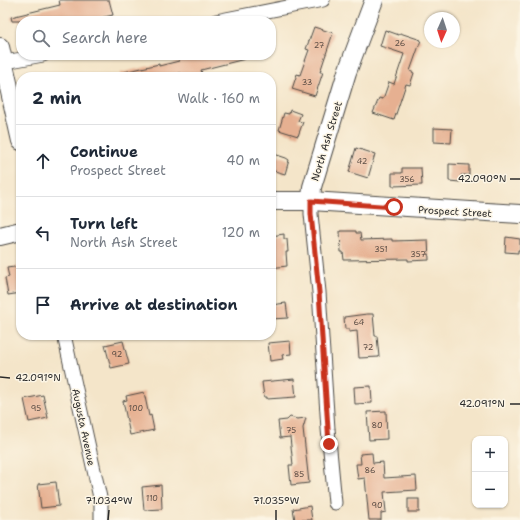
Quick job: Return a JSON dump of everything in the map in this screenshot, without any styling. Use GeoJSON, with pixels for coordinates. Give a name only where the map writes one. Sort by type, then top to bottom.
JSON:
{"type":"FeatureCollection","features":[{"type":"Feature","properties":{"kind":"street"},"geometry":{"type":"LineString","coordinates":[[236,16],[284,4],[323,0]]}},
{"type":"Feature","properties":{"kind":"street","name":"North Ash Street"},"geometry":{"type":"LineString","coordinates":[[334,503],[319,292],[311,214],[312,187],[347,72],[374,0]]}},
{"type":"Feature","properties":{"kind":"street"},"geometry":{"type":"LineString","coordinates":[[16,57],[1,58],[16,120]]}},
{"type":"Feature","properties":{"kind":"street","name":"Prospect Street"},"geometry":{"type":"LineString","coordinates":[[276,201],[311,201],[520,214]]}},
{"type":"Feature","properties":{"kind":"street"},"geometry":{"type":"LineString","coordinates":[[0,236],[16,232]]}},
{"type":"Feature","properties":{"kind":"street","name":"Augusta Avenue"},"geometry":{"type":"LineString","coordinates":[[65,340],[101,502],[101,520]]}},
{"type":"Feature","properties":{"kind":"building"},"geometry":{"type":"Polygon","coordinates":[[[59,0],[109,0],[113,15],[16,16],[16,21],[12,21],[11,17],[60,5],[59,0]]]}},
{"type":"Feature","properties":{"kind":"building"},"geometry":{"type":"Polygon","coordinates":[[[314,27],[333,33],[320,72],[323,72],[315,96],[292,89],[297,74],[300,75],[309,50],[306,49],[314,27]]]}},
{"type":"Feature","properties":{"kind":"building"},"geometry":{"type":"Polygon","coordinates":[[[385,30],[421,40],[410,71],[414,73],[410,85],[406,84],[394,120],[373,113],[379,98],[383,99],[389,82],[394,84],[404,54],[380,46],[385,30]]]}},
{"type":"Feature","properties":{"kind":"building"},"geometry":{"type":"Polygon","coordinates":[[[241,60],[201,70],[202,72],[124,72],[179,61],[241,60]]]}},
{"type":"Feature","properties":{"kind":"building"},"geometry":{"type":"Polygon","coordinates":[[[290,110],[301,114],[298,121],[303,122],[298,136],[279,130],[284,113],[289,114],[290,110]]]}},
{"type":"Feature","properties":{"kind":"building"},"geometry":{"type":"Polygon","coordinates":[[[434,128],[452,129],[451,143],[434,142],[434,128]]]}},
{"type":"Feature","properties":{"kind":"building"},"geometry":{"type":"Polygon","coordinates":[[[356,148],[375,154],[368,178],[349,172],[356,148]]]}},
{"type":"Feature","properties":{"kind":"building"},"geometry":{"type":"Polygon","coordinates":[[[276,155],[289,160],[285,174],[276,171],[276,155]]]}},
{"type":"Feature","properties":{"kind":"building"},"geometry":{"type":"Polygon","coordinates":[[[449,164],[469,165],[469,175],[461,175],[460,182],[449,181],[449,164]]]}},
{"type":"Feature","properties":{"kind":"building"},"geometry":{"type":"Polygon","coordinates":[[[402,168],[421,168],[422,185],[392,186],[392,173],[402,173],[402,168]]]}},
{"type":"Feature","properties":{"kind":"building"},"geometry":{"type":"Polygon","coordinates":[[[340,231],[356,231],[356,233],[360,233],[361,240],[428,240],[429,260],[344,260],[343,252],[341,252],[340,231]]]}},
{"type":"Feature","properties":{"kind":"building"},"geometry":{"type":"Polygon","coordinates":[[[284,234],[284,239],[287,239],[287,266],[276,267],[276,235],[284,234]]]}},
{"type":"Feature","properties":{"kind":"building"},"geometry":{"type":"Polygon","coordinates":[[[506,237],[520,239],[520,250],[518,250],[518,253],[505,252],[506,237]]]}},
{"type":"Feature","properties":{"kind":"building"},"geometry":{"type":"Polygon","coordinates":[[[16,267],[16,294],[8,295],[5,278],[9,277],[7,268],[16,267]]]}},
{"type":"Feature","properties":{"kind":"building"},"geometry":{"type":"Polygon","coordinates":[[[286,303],[288,318],[276,319],[276,304],[286,303]]]}},
{"type":"Feature","properties":{"kind":"building"},"geometry":{"type":"Polygon","coordinates":[[[373,314],[379,357],[359,358],[357,331],[349,332],[349,329],[345,329],[344,317],[373,314]]]}},
{"type":"Feature","properties":{"kind":"building"},"geometry":{"type":"Polygon","coordinates":[[[123,341],[129,364],[111,368],[105,345],[123,341]]]}},
{"type":"Feature","properties":{"kind":"building"},"geometry":{"type":"Polygon","coordinates":[[[290,341],[291,354],[282,355],[283,359],[270,361],[268,343],[290,341]]]}},
{"type":"Feature","properties":{"kind":"building"},"geometry":{"type":"Polygon","coordinates":[[[294,379],[296,397],[267,399],[267,397],[264,397],[262,382],[294,379]]]}},
{"type":"Feature","properties":{"kind":"building"},"geometry":{"type":"Polygon","coordinates":[[[371,386],[372,403],[355,404],[354,387],[371,386]]]}},
{"type":"Feature","properties":{"kind":"building"},"geometry":{"type":"Polygon","coordinates":[[[144,392],[149,416],[151,415],[154,430],[130,435],[123,401],[127,400],[126,396],[144,392]]]}},
{"type":"Feature","properties":{"kind":"building"},"geometry":{"type":"Polygon","coordinates":[[[43,395],[48,418],[29,422],[24,399],[43,395]]]}},
{"type":"Feature","properties":{"kind":"building"},"geometry":{"type":"Polygon","coordinates":[[[386,411],[387,439],[369,440],[367,412],[386,411]]]}},
{"type":"Feature","properties":{"kind":"building"},"geometry":{"type":"Polygon","coordinates":[[[290,417],[297,419],[306,418],[303,428],[309,483],[291,485],[289,465],[293,465],[290,437],[280,438],[278,421],[287,420],[290,417]]]}},
{"type":"Feature","properties":{"kind":"building"},"geometry":{"type":"Polygon","coordinates":[[[372,453],[373,463],[383,462],[384,478],[416,476],[417,490],[384,492],[386,512],[381,513],[381,520],[369,520],[365,478],[358,479],[356,464],[361,464],[360,454],[372,453]]]}},
{"type":"Feature","properties":{"kind":"building"},"geometry":{"type":"Polygon","coordinates":[[[56,482],[59,506],[41,508],[38,484],[56,482]]]}},
{"type":"Feature","properties":{"kind":"building"},"geometry":{"type":"Polygon","coordinates":[[[161,485],[162,509],[144,510],[142,487],[161,485]]]}},
{"type":"Feature","properties":{"kind":"building"},"geometry":{"type":"Polygon","coordinates":[[[408,499],[419,499],[419,512],[408,512],[408,499]]]}},
{"type":"Feature","properties":{"kind":"building"},"geometry":{"type":"Polygon","coordinates":[[[310,506],[312,520],[295,520],[293,509],[310,506]]]}},
{"type":"Feature","properties":{"kind":"route"},"geometry":{"type":"LineString","coordinates":[[329,444],[319,292],[311,201],[394,207]]}}]}
